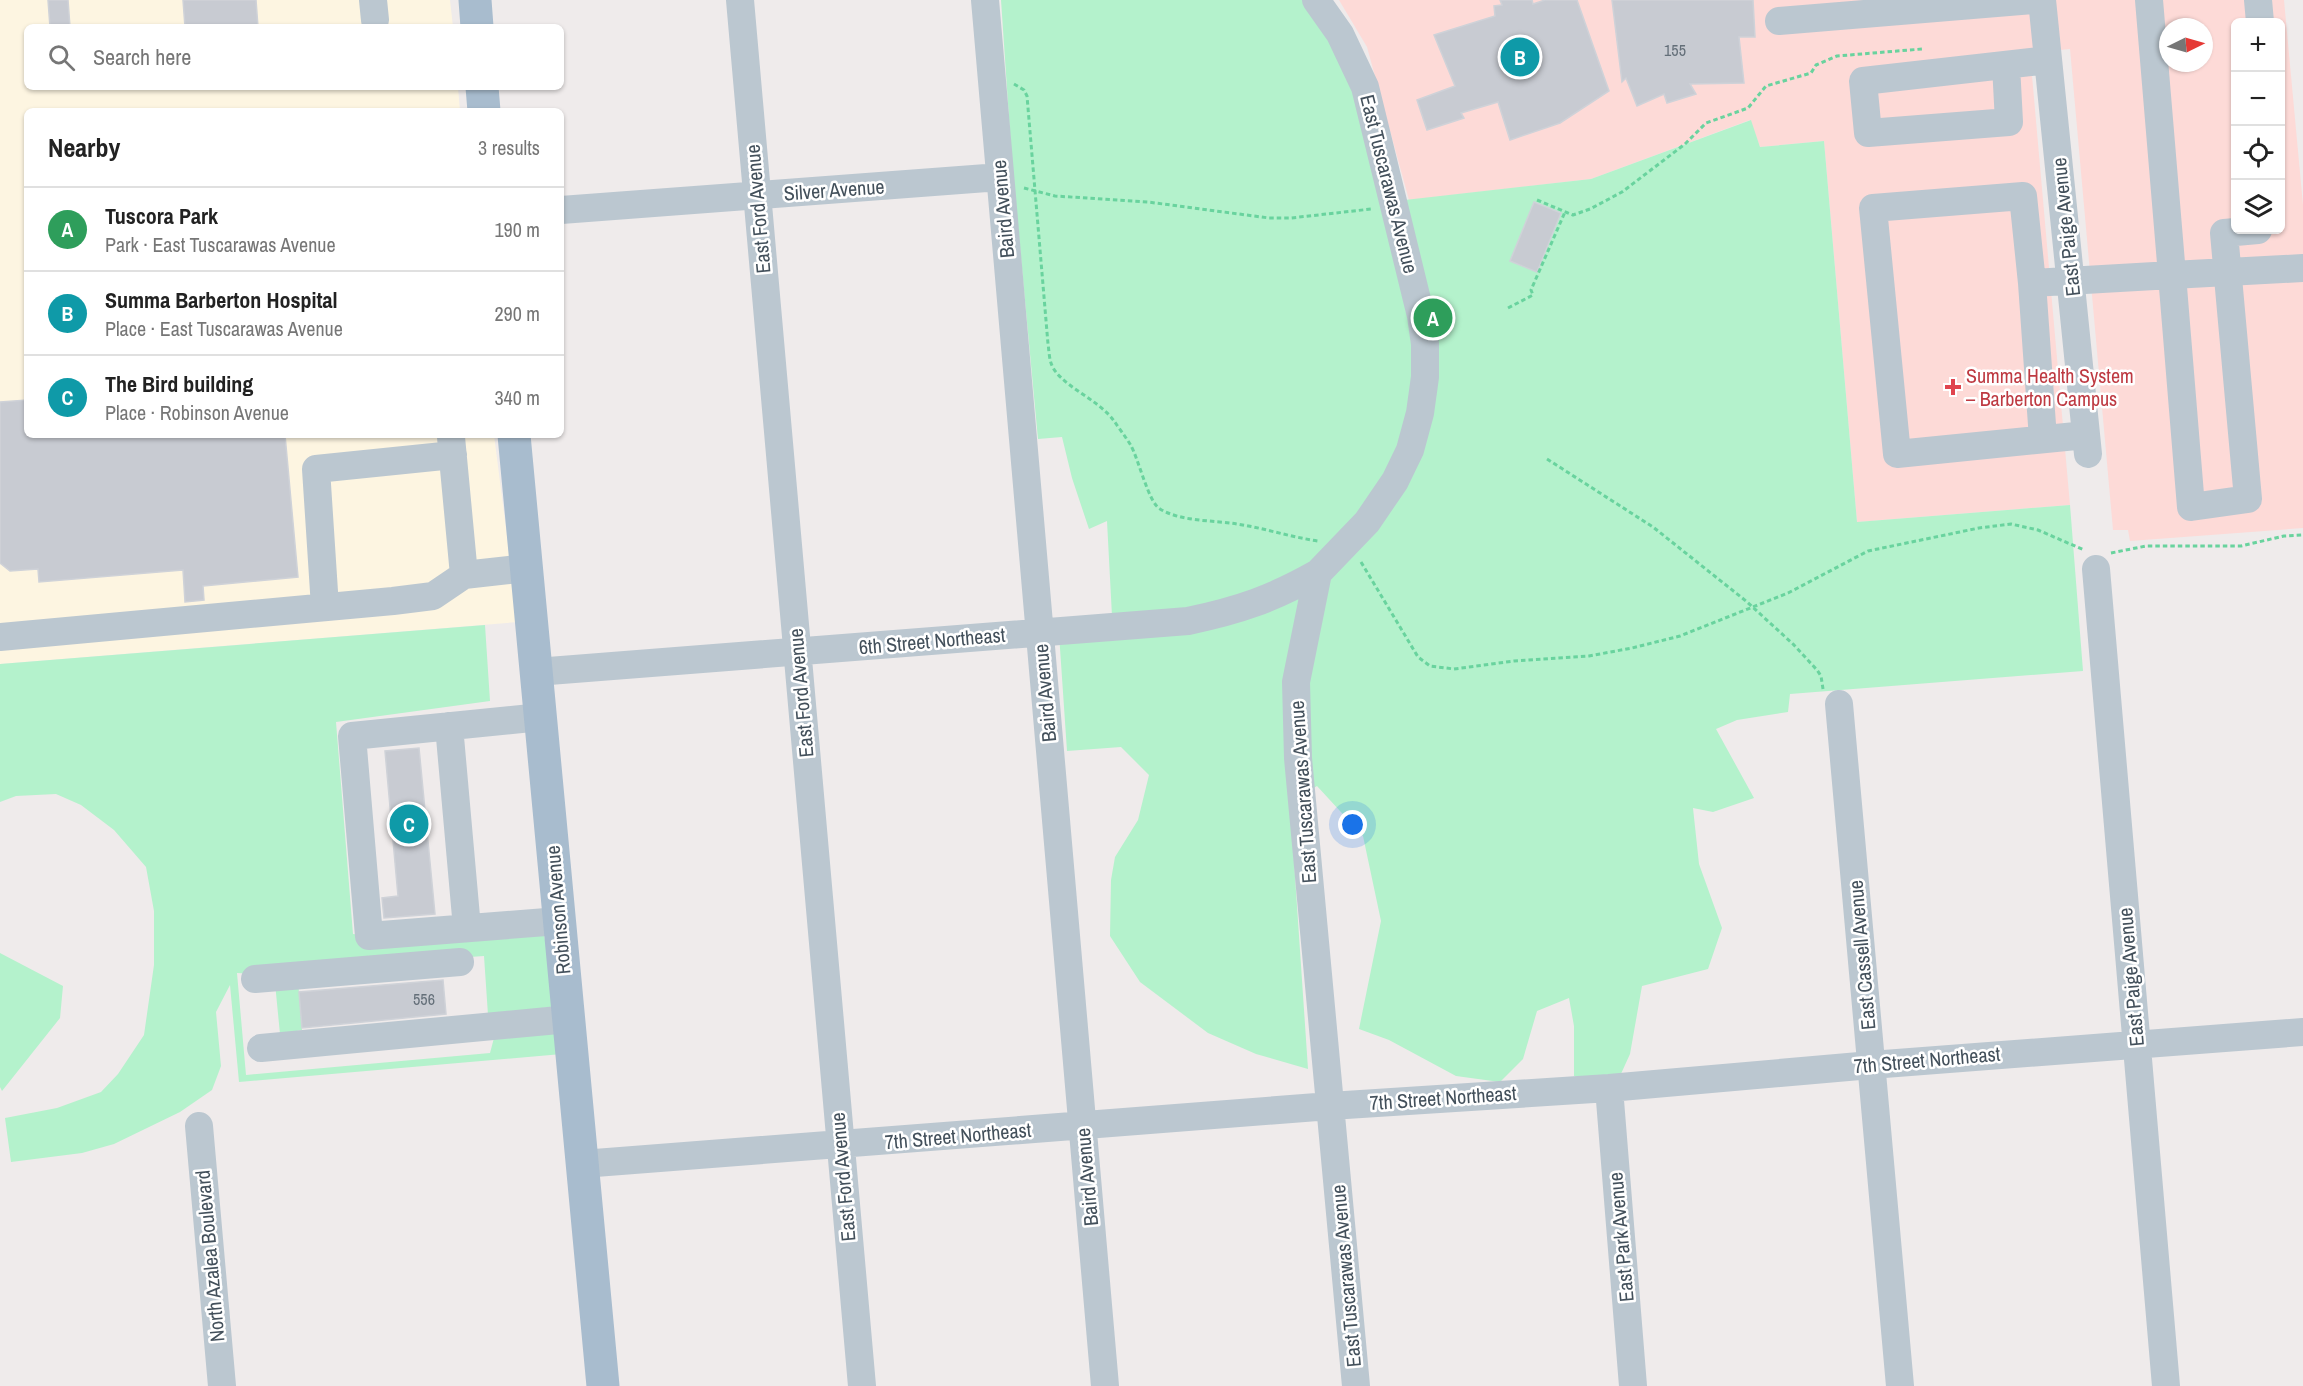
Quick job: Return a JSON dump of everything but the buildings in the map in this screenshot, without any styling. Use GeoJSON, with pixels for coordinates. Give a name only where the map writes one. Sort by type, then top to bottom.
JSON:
{"type":"FeatureCollection","features":[{"type":"Feature","properties":{"kind":"main road"},"geometry":{"type":"LineString","coordinates":[[475,0],[477,24]]}},
{"type":"Feature","properties":{"kind":"main road"},"geometry":{"type":"LineString","coordinates":[[482,90],[484,108]]}},
{"type":"Feature","properties":{"kind":"main road","name":"Robinson Avenue"},"geometry":{"type":"LineString","coordinates":[[514,438],[603,1386]]}},
{"type":"Feature","properties":{"kind":"street","name":"East Ford Avenue"},"geometry":{"type":"LineString","coordinates":[[740,0],[862,1386]]}},
{"type":"Feature","properties":{"kind":"street","name":"Baird Avenue"},"geometry":{"type":"LineString","coordinates":[[985,0],[1105,1386]]}},
{"type":"Feature","properties":{"kind":"street","name":"East Tuscarawas Avenue"},"geometry":{"type":"LineString","coordinates":[[1316,0],[1340,34],[1365,87],[1421,316],[1425,344],[1425,377],[1410,450],[1395,481],[1367,522],[1318,573],[1296,682],[1296,720],[1356,1386]]}},
{"type":"Feature","properties":{"kind":"street"},"geometry":{"type":"LineString","coordinates":[[1779,21],[2034,0]]}},
{"type":"Feature","properties":{"kind":"street","name":"East Paige Avenue"},"geometry":{"type":"LineString","coordinates":[[2042,0],[2087,445],[2043,439]]}},
{"type":"Feature","properties":{"kind":"street"},"geometry":{"type":"LineString","coordinates":[[2149,0],[2191,507],[2248,499],[2224,233],[2231,232]]}},
{"type":"Feature","properties":{"kind":"street"},"geometry":{"type":"LineString","coordinates":[[2258,0],[2260,18]]}},
{"type":"Feature","properties":{"kind":"street"},"geometry":{"type":"LineString","coordinates":[[2006,65],[2009,122],[1868,133],[1863,81],[2048,60]]}},
{"type":"Feature","properties":{"kind":"street","name":"Silver Avenue"},"geometry":{"type":"LineString","coordinates":[[564,210],[757,195],[1000,181]]}},
{"type":"Feature","properties":{"kind":"street"},"geometry":{"type":"LineString","coordinates":[[2023,196],[2031,283],[2043,439],[1897,453],[1873,208],[2023,196]]}},
{"type":"Feature","properties":{"kind":"street"},"geometry":{"type":"LineString","coordinates":[[2031,283],[2291,268]]}},
{"type":"Feature","properties":{"kind":"street"},"geometry":{"type":"LineString","coordinates":[[326,607],[316,469],[452,445],[464,575]]}},
{"type":"Feature","properties":{"kind":"street","name":"East Paige Avenue"},"geometry":{"type":"LineString","coordinates":[[2095,557],[2166,1386]]}},
{"type":"Feature","properties":{"kind":"street"},"geometry":{"type":"LineString","coordinates":[[0,637],[433,596],[464,575],[527,568]]}},
{"type":"Feature","properties":{"kind":"street","name":"6th Street Northeast"},"geometry":{"type":"LineString","coordinates":[[536,672],[1188,621],[1238,610],[1268,599],[1318,573]]}},
{"type":"Feature","properties":{"kind":"street","name":"East Cassell Avenue"},"geometry":{"type":"LineString","coordinates":[[1831,699],[1871,1065],[1900,1386]]}},
{"type":"Feature","properties":{"kind":"street"},"geometry":{"type":"LineString","coordinates":[[541,717],[352,736],[369,936],[559,921]]}},
{"type":"Feature","properties":{"kind":"street"},"geometry":{"type":"LineString","coordinates":[[449,726],[467,928]]}},
{"type":"Feature","properties":{"kind":"street"},"geometry":{"type":"LineString","coordinates":[[255,979],[460,962]]}},
{"type":"Feature","properties":{"kind":"street"},"geometry":{"type":"LineString","coordinates":[[261,1048],[569,1019]]}},
{"type":"Feature","properties":{"kind":"street","name":"7th Street Northeast"},"geometry":{"type":"LineString","coordinates":[[582,1164],[1330,1106],[1609,1088],[1871,1065],[2303,1032]]}},
{"type":"Feature","properties":{"kind":"street","name":"East Park Avenue"},"geometry":{"type":"LineString","coordinates":[[1609,1088],[1633,1386]]}},
{"type":"Feature","properties":{"kind":"street","name":"North Azalea Boulevard"},"geometry":{"type":"LineString","coordinates":[[199,1126],[222,1386]]}},
{"type":"Feature","properties":{"kind":"path"},"geometry":{"type":"LineString","coordinates":[[1537,200],[1573,215],[1622,192],[1685,144],[1706,123],[1748,108],[1766,86],[1811,74],[1816,65],[1837,56],[1923,49]]}},
{"type":"Feature","properties":{"kind":"path"},"geometry":{"type":"LineString","coordinates":[[992,81],[1016,84],[1024,90],[1027,96],[1051,363],[1056,372],[1064,382],[1082,392],[1112,417],[1130,444],[1149,494],[1159,508],[1171,514],[1238,524],[1295,537],[1329,543],[1350,542],[1418,657],[1430,666],[1454,669],[1514,661],[1589,656],[1680,636],[1788,593],[1868,551],[1979,528],[2011,524],[2038,530],[2095,557],[2146,546],[2241,546],[2284,536],[2303,535]]}},
{"type":"Feature","properties":{"kind":"path"},"geometry":{"type":"LineString","coordinates":[[1000,181],[1054,196],[1148,202],[1269,219],[1370,210],[1380,199],[1392,194]]}},
{"type":"Feature","properties":{"kind":"path"},"geometry":{"type":"LineString","coordinates":[[1508,308],[1533,295],[1531,290],[1565,212]]}},
{"type":"Feature","properties":{"kind":"path"},"geometry":{"type":"LineString","coordinates":[[1547,459],[1653,527],[1752,607],[1794,645],[1817,670],[1831,699]]}},
{"type":"Feature","properties":{"kind":"shaded area"},"geometry":{"type":"Polygon","coordinates":[[[0,0],[450,0],[453,24],[24,24],[24,90],[458,90],[460,108],[24,108],[24,438],[494,438],[518,622],[0,664],[0,0]]]}},
{"type":"Feature","properties":{"kind":"shaded area","name":"Summa Health System – Barberton Campus"},"geometry":{"type":"Polygon","coordinates":[[[1339,0],[2284,0],[2303,205],[2303,528],[2130,541],[2128,530],[2113,530],[2070,49],[2030,53],[2070,505],[1857,522],[1824,141],[1760,147],[1750,120],[1591,179],[1409,200],[1367,47],[1339,0]]]}},
{"type":"Feature","properties":{"kind":"green space"},"geometry":{"type":"Polygon","coordinates":[[[1001,0],[1308,0],[1356,94],[1387,202],[1591,179],[1751,120],[1760,147],[1824,141],[1857,522],[2070,505],[2083,671],[1790,694],[1788,712],[1737,720],[1716,729],[1754,798],[1713,812],[1693,808],[1699,864],[1722,928],[1708,969],[1642,986],[1630,1054],[1615,1087],[1574,1076],[1574,1026],[1569,998],[1537,1011],[1523,1059],[1500,1082],[1456,1076],[1389,1040],[1359,1029],[1381,921],[1363,836],[1317,786],[1290,802],[1308,1069],[1256,1054],[1208,1033],[1140,982],[1110,936],[1111,880],[1115,857],[1138,820],[1149,775],[1121,747],[1067,751],[1058,619],[1112,616],[1107,521],[1089,529],[1072,478],[1062,437],[1038,439],[1012,162],[1001,0]]]}},
{"type":"Feature","properties":{"kind":"green space"},"geometry":{"type":"Polygon","coordinates":[[[485,625],[490,701],[336,722],[353,934],[432,941],[543,930],[558,1006],[488,1015],[484,956],[296,976],[237,973],[246,1075],[490,1053],[494,1038],[561,1033],[562,1054],[239,1082],[230,985],[216,1012],[221,1066],[212,1090],[180,1112],[114,1144],[82,1153],[11,1162],[5,1118],[57,1108],[101,1092],[118,1074],[144,1035],[154,965],[154,911],[146,867],[114,830],[81,805],[56,794],[16,796],[0,802],[0,664],[485,625]]]}},
{"type":"Feature","properties":{"kind":"green space"},"geometry":{"type":"Polygon","coordinates":[[[0,953],[63,986],[60,1018],[2,1091],[0,1087],[0,953]]]}},
{"type":"Feature","properties":{"kind":"green space"},"geometry":{"type":"Polygon","coordinates":[[[298,980],[302,1030],[280,1034],[275,983],[298,980]]]}},
{"type":"Feature","properties":{"kind":"place","name":"Summa Barberton Hospital"},"geometry":{"type":"Point","coordinates":[1520,57]}},
{"type":"Feature","properties":{"kind":"place","name":"Tuscora Park"},"geometry":{"type":"Point","coordinates":[1433,318]}},
{"type":"Feature","properties":{"kind":"place","name":"Summa Health System – Barberton Campus"},"geometry":{"type":"Point","coordinates":[1953,387]}},
{"type":"Feature","properties":{"kind":"place","name":"The Bird building"},"geometry":{"type":"Point","coordinates":[409,824]}}]}
